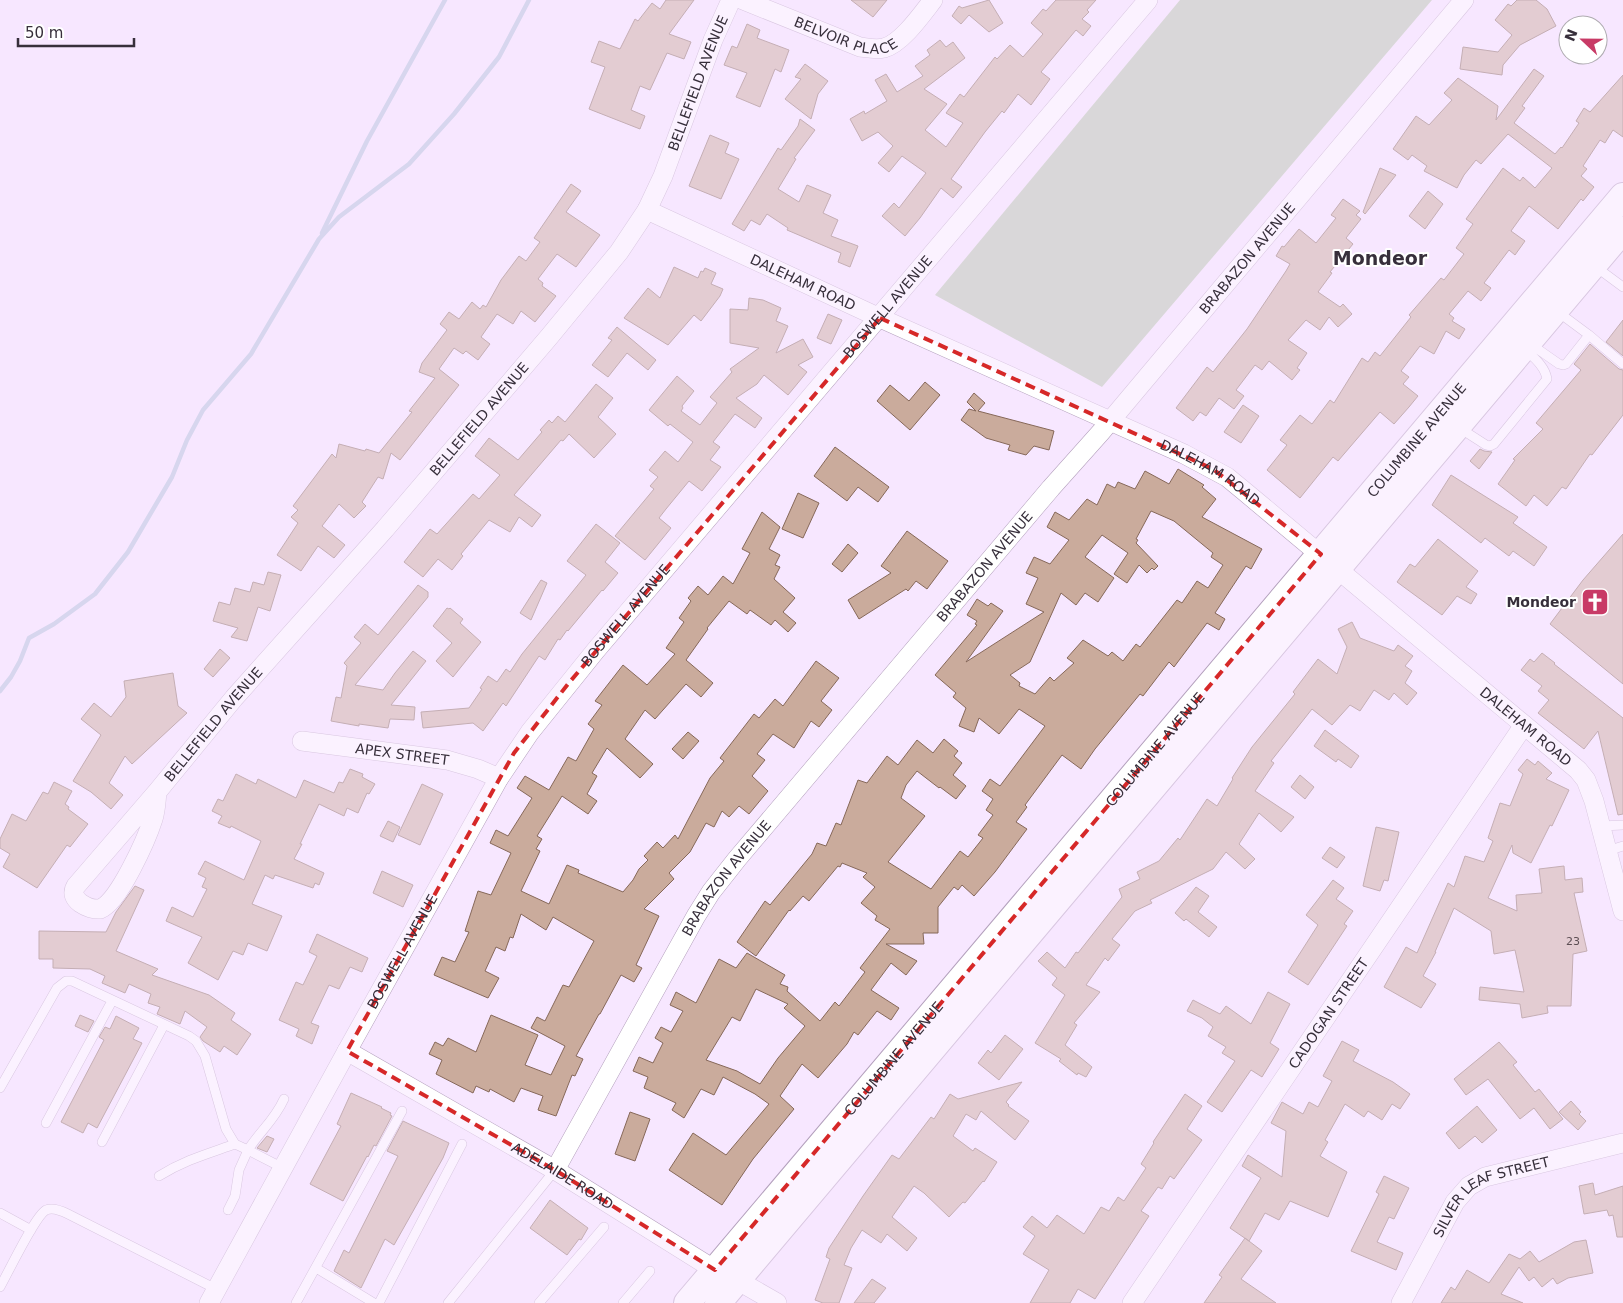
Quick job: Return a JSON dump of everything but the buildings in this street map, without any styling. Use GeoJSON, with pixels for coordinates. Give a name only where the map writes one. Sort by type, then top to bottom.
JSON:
{"type":"FeatureCollection","features":[{"type":"Feature","properties":{"kind":"main road","name":"COLUMBINE AVENUE"},"geometry":{"type":"LineString","coordinates":[[1330,561],[1458,427],[1623,196]]}},
{"type":"Feature","properties":{"kind":"main road","name":"COLUMBINE AVENUE"},"geometry":{"type":"LineString","coordinates":[[687,1303],[726,1275],[1330,561],[1515,349],[1556,310],[1623,230]]}},
{"type":"Feature","properties":{"kind":"main road","name":"COLUMBINE AVENUE"},"geometry":{"type":"LineString","coordinates":[[718,1303],[726,1275]]}},
{"type":"Feature","properties":{"kind":"street","name":"BELLEFIELD AVENUE"},"geometry":{"type":"LineString","coordinates":[[157,792],[155,813],[147,836],[115,896],[110,903],[100,909],[91,908],[80,903],[73,889],[157,792],[234,698],[385,529],[619,252],[647,210],[663,176],[713,40],[731,0]]}},
{"type":"Feature","properties":{"kind":"street","name":"BELVOIR PLACE"},"geometry":{"type":"LineString","coordinates":[[743,0],[860,47],[876,49],[886,48],[896,41],[933,0]]}},
{"type":"Feature","properties":{"kind":"street","name":"BOSWELL AVENUE"},"geometry":{"type":"LineString","coordinates":[[213,1296],[347,1051],[514,753],[568,684],[1148,0]]}},
{"type":"Feature","properties":{"kind":"street","name":"BRABAZON AVENUE"},"geometry":{"type":"LineString","coordinates":[[555,1170],[711,892],[756,836],[1109,422],[1464,0]]}},
{"type":"Feature","properties":{"kind":"street","name":"DALEHAM ROAD"},"geometry":{"type":"LineString","coordinates":[[647,210],[880,318],[1184,454],[1227,477],[1330,561],[1578,770],[1586,780],[1601,826],[1615,849],[1623,911]]}},
{"type":"Feature","properties":{"kind":"street","name":"CADOGAN STREET"},"geometry":{"type":"LineString","coordinates":[[1132,1303],[1524,725]]}},
{"type":"Feature","properties":{"kind":"street","name":"APEX STREET"},"geometry":{"type":"LineString","coordinates":[[302,740],[448,760],[499,778]]}},
{"type":"Feature","properties":{"kind":"street","name":"ADELAIDE ROAD"},"geometry":{"type":"LineString","coordinates":[[347,1051],[555,1170],[726,1275],[776,1303]]}},
{"type":"Feature","properties":{"kind":"street","name":"SILVER LEAF STREET"},"geometry":{"type":"LineString","coordinates":[[1401,1303],[1455,1202],[1469,1186],[1485,1177],[1623,1143]]}},
{"type":"Feature","properties":{"kind":"lane"},"geometry":{"type":"LineString","coordinates":[[1594,265],[1623,287]]}},
{"type":"Feature","properties":{"kind":"lane"},"geometry":{"type":"LineString","coordinates":[[1556,310],[1623,364]]}},
{"type":"Feature","properties":{"kind":"lane"},"geometry":{"type":"LineString","coordinates":[[1515,349],[1563,365],[1589,335]]}},
{"type":"Feature","properties":{"kind":"lane"},"geometry":{"type":"LineString","coordinates":[[1458,427],[1486,445],[1494,444],[1547,379],[1541,365],[1515,349]]}},
{"type":"Feature","properties":{"kind":"lane"},"geometry":{"type":"LineString","coordinates":[[1601,826],[1623,825]]}},
{"type":"Feature","properties":{"kind":"lane"},"geometry":{"type":"LineString","coordinates":[[0,1088],[61,983],[72,981],[196,1041],[205,1056],[226,1130],[235,1144],[283,1168]]}},
{"type":"Feature","properties":{"kind":"lane"},"geometry":{"type":"LineString","coordinates":[[46,1122],[112,1001]]}},
{"type":"Feature","properties":{"kind":"lane"},"geometry":{"type":"LineString","coordinates":[[102,1142],[164,1025]]}},
{"type":"Feature","properties":{"kind":"lane"},"geometry":{"type":"LineString","coordinates":[[228,1210],[236,1191],[239,1170],[248,1150],[271,1122],[284,1099]]}},
{"type":"Feature","properties":{"kind":"lane"},"geometry":{"type":"LineString","coordinates":[[296,1303],[402,1111]]}},
{"type":"Feature","properties":{"kind":"lane"},"geometry":{"type":"LineString","coordinates":[[159,1176],[192,1158],[235,1144]]}},
{"type":"Feature","properties":{"kind":"lane"},"geometry":{"type":"LineString","coordinates":[[379,1303],[462,1144]]}},
{"type":"Feature","properties":{"kind":"lane"},"geometry":{"type":"LineString","coordinates":[[448,1303],[555,1170]]}},
{"type":"Feature","properties":{"kind":"lane"},"geometry":{"type":"LineString","coordinates":[[0,1287],[43,1212],[53,1208],[213,1296]]}},
{"type":"Feature","properties":{"kind":"lane"},"geometry":{"type":"LineString","coordinates":[[0,1213],[31,1230]]}},
{"type":"Feature","properties":{"kind":"lane"},"geometry":{"type":"LineString","coordinates":[[539,1303],[604,1227]]}},
{"type":"Feature","properties":{"kind":"lane"},"geometry":{"type":"LineString","coordinates":[[316,1268],[368,1301]]}},
{"type":"Feature","properties":{"kind":"lane"},"geometry":{"type":"LineString","coordinates":[[623,1303],[650,1271]]}},
{"type":"Feature","properties":{"kind":"highlighted area"},"geometry":{"type":"Polygon","coordinates":[[[880,318],[1213,469],[1321,554],[715,1270],[555,1170],[347,1051],[514,753],[568,684],[880,318]]]}},
{"type":"Feature","properties":{"kind":"green space"},"geometry":{"type":"Polygon","coordinates":[[[1180,0],[1432,0],[1102,387],[935,295],[1180,0]]]}},
{"type":"Feature","properties":{"kind":"waterway"},"geometry":{"type":"LineString","coordinates":[[322,233],[367,141],[445,0]]}},
{"type":"Feature","properties":{"kind":"waterway"},"geometry":{"type":"LineString","coordinates":[[0,691],[20,661],[29,638],[54,624],[95,594],[128,552],[172,477],[187,440],[203,410],[251,354],[319,239],[339,217],[409,164],[454,114],[499,57],[529,0]]}},
{"type":"Feature","properties":{"kind":"place","name":"Mondeor"},"geometry":{"type":"Point","coordinates":[1595,602]}},
{"type":"Feature","properties":{"kind":"district","name":"Mondeor"},"geometry":{"type":"Point","coordinates":[1380,258]}}]}
